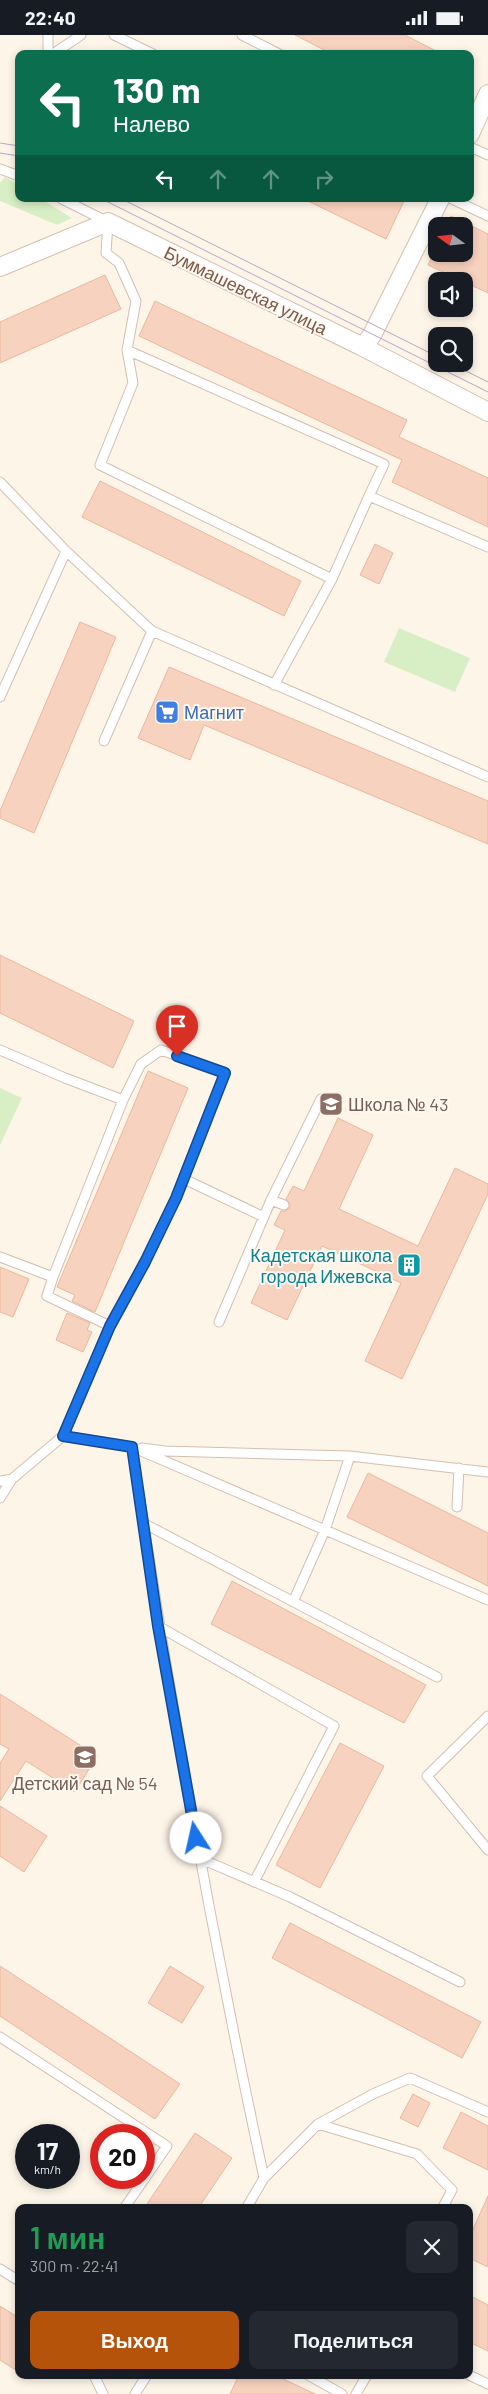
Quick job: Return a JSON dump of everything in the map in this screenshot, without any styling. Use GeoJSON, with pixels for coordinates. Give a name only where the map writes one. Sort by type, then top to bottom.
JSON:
{"type":"FeatureCollection","features":[{"type":"Feature","properties":{"kind":"street"},"geometry":{"type":"LineString","coordinates":[[474,125],[488,94]]}},
{"type":"Feature","properties":{"kind":"street"},"geometry":{"type":"LineString","coordinates":[[363,347],[372,335],[438,202]]}},
{"type":"Feature","properties":{"kind":"street"},"geometry":{"type":"LineString","coordinates":[[0,267],[108,222]]}},
{"type":"Feature","properties":{"kind":"street","name":"Буммашевская улица"},"geometry":{"type":"LineString","coordinates":[[108,222],[363,347],[488,412]]}},
{"type":"Feature","properties":{"kind":"lane"},"geometry":{"type":"LineString","coordinates":[[48,35],[48,50]]}},
{"type":"Feature","properties":{"kind":"lane"},"geometry":{"type":"LineString","coordinates":[[60,50],[81,35]]}},
{"type":"Feature","properties":{"kind":"lane"},"geometry":{"type":"LineString","coordinates":[[114,35],[145,50]]}},
{"type":"Feature","properties":{"kind":"lane"},"geometry":{"type":"LineString","coordinates":[[242,35],[271,50]]}},
{"type":"Feature","properties":{"kind":"lane"},"geometry":{"type":"LineString","coordinates":[[474,149],[488,155]]}},
{"type":"Feature","properties":{"kind":"lane"},"geometry":{"type":"LineString","coordinates":[[0,169],[15,175]]}},
{"type":"Feature","properties":{"kind":"lane"},"geometry":{"type":"LineString","coordinates":[[68,202],[108,222],[106,253],[119,263],[136,301],[127,350],[133,383],[100,465],[332,579]]}},
{"type":"Feature","properties":{"kind":"lane"},"geometry":{"type":"LineString","coordinates":[[459,202],[488,215]]}},
{"type":"Feature","properties":{"kind":"lane"},"geometry":{"type":"LineString","coordinates":[[127,350],[384,464],[332,579],[274,685]]}},
{"type":"Feature","properties":{"kind":"lane"},"geometry":{"type":"LineString","coordinates":[[0,483],[66,551],[152,631],[488,777]]}},
{"type":"Feature","properties":{"kind":"lane"},"geometry":{"type":"LineString","coordinates":[[369,497],[488,547]]}},
{"type":"Feature","properties":{"kind":"lane"},"geometry":{"type":"LineString","coordinates":[[0,697],[66,551]]}},
{"type":"Feature","properties":{"kind":"lane"},"geometry":{"type":"LineString","coordinates":[[104,741],[152,631]]}},
{"type":"Feature","properties":{"kind":"lane"},"geometry":{"type":"LineString","coordinates":[[0,1050],[65,1078],[123,1099]]}},
{"type":"Feature","properties":{"kind":"lane"},"geometry":{"type":"LineString","coordinates":[[0,1498],[12,1479],[63,1436],[110,1326],[145,1262],[184,1179],[225,1073],[162,1050],[141,1064],[123,1099],[47,1296],[110,1326]]}},
{"type":"Feature","properties":{"kind":"lane"},"geometry":{"type":"LineString","coordinates":[[220,1322],[271,1200],[321,1099]]}},
{"type":"Feature","properties":{"kind":"lane"},"geometry":{"type":"LineString","coordinates":[[184,1179],[264,1217]]}},
{"type":"Feature","properties":{"kind":"lane"},"geometry":{"type":"LineString","coordinates":[[271,1200],[284,1205]]}},
{"type":"Feature","properties":{"kind":"lane"},"geometry":{"type":"LineString","coordinates":[[0,1257],[53,1277]]}},
{"type":"Feature","properties":{"kind":"lane"},"geometry":{"type":"LineString","coordinates":[[63,1436],[165,1451],[350,1456],[488,1472]]}},
{"type":"Feature","properties":{"kind":"lane"},"geometry":{"type":"LineString","coordinates":[[132,1447],[158,1626],[199,1858],[264,2178]]}},
{"type":"Feature","properties":{"kind":"lane"},"geometry":{"type":"LineString","coordinates":[[132,1447],[488,1600]]}},
{"type":"Feature","properties":{"kind":"lane"},"geometry":{"type":"LineString","coordinates":[[293,1602],[325,1531],[350,1456]]}},
{"type":"Feature","properties":{"kind":"lane"},"geometry":{"type":"LineString","coordinates":[[456,1507],[459,1468]]}},
{"type":"Feature","properties":{"kind":"lane"},"geometry":{"type":"LineString","coordinates":[[0,1481],[12,1479]]}},
{"type":"Feature","properties":{"kind":"lane"},"geometry":{"type":"LineString","coordinates":[[143,1523],[438,1677]]}},
{"type":"Feature","properties":{"kind":"lane"},"geometry":{"type":"LineString","coordinates":[[158,1626],[334,1726],[254,1883]]}},
{"type":"Feature","properties":{"kind":"lane"},"geometry":{"type":"LineString","coordinates":[[488,1716],[428,1776],[488,1850]]}},
{"type":"Feature","properties":{"kind":"lane"},"geometry":{"type":"LineString","coordinates":[[199,1858],[290,1897],[460,1982]]}},
{"type":"Feature","properties":{"kind":"lane"},"geometry":{"type":"LineString","coordinates":[[0,2037],[166,2146],[127,2204]]}},
{"type":"Feature","properties":{"kind":"lane"},"geometry":{"type":"LineString","coordinates":[[249,2204],[264,2178],[318,2124],[373,2094],[410,2078],[488,2112]]}},
{"type":"Feature","properties":{"kind":"lane"},"geometry":{"type":"LineString","coordinates":[[318,2124],[417,2154],[452,2190],[445,2204]]}},
{"type":"Feature","properties":{"kind":"lane"},"geometry":{"type":"LineString","coordinates":[[0,2269],[15,2278]]}},
{"type":"Feature","properties":{"kind":"lane"},"geometry":{"type":"LineString","coordinates":[[473,2377],[488,2384]]}},
{"type":"Feature","properties":{"kind":"lane"},"geometry":{"type":"LineString","coordinates":[[96,2379],[104,2394]]}},
{"type":"Feature","properties":{"kind":"lane"},"geometry":{"type":"LineString","coordinates":[[135,2394],[144,2379]]}},
{"type":"Feature","properties":{"kind":"lane"},"geometry":{"type":"LineString","coordinates":[[315,2379],[342,2394]]}},
{"type":"Feature","properties":{"kind":"lane"},"geometry":{"type":"LineString","coordinates":[[356,2394],[365,2379]]}},
{"type":"Feature","properties":{"kind":"green space"},"geometry":{"type":"Polygon","coordinates":[[[5,177],[15,183],[15,202],[46,202],[72,218],[57,225],[0,201],[0,183],[5,177]]]}},
{"type":"Feature","properties":{"kind":"green space"},"geometry":{"type":"Polygon","coordinates":[[[399,628],[470,658],[455,692],[384,662],[399,628]]]}},
{"type":"Feature","properties":{"kind":"green space"},"geometry":{"type":"Polygon","coordinates":[[[0,1088],[22,1098],[0,1145],[0,1088]]]}},
{"type":"Feature","properties":{"kind":"building"},"geometry":{"type":"Polygon","coordinates":[[[295,35],[405,35],[434,50],[324,50],[295,35]]]}},
{"type":"Feature","properties":{"kind":"building"},"geometry":{"type":"Polygon","coordinates":[[[310,202],[404,202],[386,239],[310,202]]]}},
{"type":"Feature","properties":{"kind":"building"},"geometry":{"type":"Polygon","coordinates":[[[473,227],[488,234],[488,293],[473,286],[473,272],[443,272],[428,265],[429,263],[472,263],[473,227]]]}},
{"type":"Feature","properties":{"kind":"building"},"geometry":{"type":"Polygon","coordinates":[[[105,275],[121,309],[0,363],[0,322],[105,275]]]}},
{"type":"Feature","properties":{"kind":"building"},"geometry":{"type":"Polygon","coordinates":[[[155,301],[407,420],[399,437],[488,478],[488,527],[392,482],[402,460],[139,336],[155,301]]]}},
{"type":"Feature","properties":{"kind":"building"},"geometry":{"type":"Polygon","coordinates":[[[100,481],[301,581],[284,616],[82,517],[100,481]]]}},
{"type":"Feature","properties":{"kind":"building"},"geometry":{"type":"Polygon","coordinates":[[[375,544],[393,553],[379,584],[360,575],[375,544]]]}},
{"type":"Feature","properties":{"kind":"building"},"geometry":{"type":"Polygon","coordinates":[[[80,622],[116,637],[34,833],[0,818],[0,811],[80,622]]]}},
{"type":"Feature","properties":{"kind":"building"},"geometry":{"type":"Polygon","coordinates":[[[169,667],[488,801],[488,844],[204,725],[190,760],[138,738],[169,667]]]}},
{"type":"Feature","properties":{"kind":"building"},"geometry":{"type":"Polygon","coordinates":[[[0,955],[134,1021],[113,1068],[0,1013],[0,955]]]}},
{"type":"Feature","properties":{"kind":"building"},"geometry":{"type":"Polygon","coordinates":[[[148,1071],[188,1088],[95,1312],[72,1301],[75,1295],[57,1287],[148,1071]]]}},
{"type":"Feature","properties":{"kind":"building","name":"Кадетская школа города Ижевска"},"geometry":{"type":"Polygon","coordinates":[[[338,1118],[373,1135],[339,1209],[418,1246],[455,1168],[488,1184],[488,1194],[402,1379],[365,1361],[401,1283],[322,1246],[287,1320],[251,1303],[285,1230],[274,1225],[281,1211],[290,1208],[290,1204],[286,1199],[293,1186],[304,1191],[338,1118]]]}},
{"type":"Feature","properties":{"kind":"building"},"geometry":{"type":"Polygon","coordinates":[[[0,1267],[29,1279],[13,1317],[0,1312],[0,1267]]]}},
{"type":"Feature","properties":{"kind":"building"},"geometry":{"type":"Polygon","coordinates":[[[67,1313],[90,1323],[87,1330],[92,1332],[83,1352],[56,1340],[67,1313]]]}},
{"type":"Feature","properties":{"kind":"building"},"geometry":{"type":"Polygon","coordinates":[[[368,1473],[488,1533],[488,1586],[347,1517],[368,1473]]]}},
{"type":"Feature","properties":{"kind":"building"},"geometry":{"type":"Polygon","coordinates":[[[232,1581],[426,1685],[404,1723],[211,1624],[232,1581]]]}},
{"type":"Feature","properties":{"kind":"building"},"geometry":{"type":"Polygon","coordinates":[[[0,1694],[97,1756],[75,1792],[26,1761],[0,1801],[0,1763],[9,1749],[0,1744],[0,1694]]]}},
{"type":"Feature","properties":{"kind":"building"},"geometry":{"type":"Polygon","coordinates":[[[340,1743],[384,1766],[320,1888],[276,1865],[340,1743]]]}},
{"type":"Feature","properties":{"kind":"building"},"geometry":{"type":"Polygon","coordinates":[[[0,1806],[47,1836],[24,1872],[0,1856],[0,1806]]]}},
{"type":"Feature","properties":{"kind":"building"},"geometry":{"type":"Polygon","coordinates":[[[290,1923],[481,2022],[462,2058],[272,1958],[290,1923]]]}},
{"type":"Feature","properties":{"kind":"building"},"geometry":{"type":"Polygon","coordinates":[[[0,1966],[180,2084],[155,2119],[0,2016],[0,1966]]]}},
{"type":"Feature","properties":{"kind":"building"},"geometry":{"type":"Polygon","coordinates":[[[170,1966],[204,1987],[182,2023],[148,2003],[170,1966]]]}},
{"type":"Feature","properties":{"kind":"building"},"geometry":{"type":"Polygon","coordinates":[[[413,2094],[430,2103],[418,2127],[400,2118],[413,2094]]]}},
{"type":"Feature","properties":{"kind":"building"},"geometry":{"type":"Polygon","coordinates":[[[461,2112],[488,2126],[488,2170],[443,2148],[461,2112]]]}},
{"type":"Feature","properties":{"kind":"building"},"geometry":{"type":"Polygon","coordinates":[[[195,2133],[232,2158],[201,2204],[147,2204],[195,2133]]]}},
{"type":"Feature","properties":{"kind":"building"},"geometry":{"type":"Polygon","coordinates":[[[488,2196],[488,2267],[473,2260],[473,2229],[488,2196]]]}},
{"type":"Feature","properties":{"kind":"building"},"geometry":{"type":"Polygon","coordinates":[[[473,2297],[488,2305],[488,2351],[473,2344],[473,2297]]]}},
{"type":"Feature","properties":{"kind":"building"},"geometry":{"type":"Polygon","coordinates":[[[0,2306],[15,2315],[15,2369],[0,2360],[0,2306]]]}},
{"type":"Feature","properties":{"kind":"building"},"geometry":{"type":"Polygon","coordinates":[[[237,2379],[283,2379],[315,2394],[230,2394],[237,2379]]]}},
{"type":"Feature","properties":{"kind":"tram line"},"geometry":{"type":"LineString","coordinates":[[0,143],[15,145]]}},
{"type":"Feature","properties":{"kind":"tram line"},"geometry":{"type":"LineString","coordinates":[[0,153],[15,155]]}},
{"type":"Feature","properties":{"kind":"tram line"},"geometry":{"type":"LineString","coordinates":[[108,202],[488,392]]}},
{"type":"Feature","properties":{"kind":"tram line"},"geometry":{"type":"LineString","coordinates":[[128,202],[428,352]]}},
{"type":"Feature","properties":{"kind":"tram line"},"geometry":{"type":"LineString","coordinates":[[468,372],[488,382]]}},
{"type":"Feature","properties":{"kind":"place","name":"Магнит"},"geometry":{"type":"Point","coordinates":[167,712]}},
{"type":"Feature","properties":{"kind":"place","name":"Школа № 43"},"geometry":{"type":"Point","coordinates":[331,1104]}},
{"type":"Feature","properties":{"kind":"place","name":"Кадетская школа города Ижевска"},"geometry":{"type":"Point","coordinates":[409,1265]}},
{"type":"Feature","properties":{"kind":"place","name":"Детский сад № 54"},"geometry":{"type":"Point","coordinates":[85,1757]}},
{"type":"Feature","properties":{"kind":"route"},"geometry":{"type":"LineString","coordinates":[[177,1056],[225,1073],[176,1198],[145,1262],[110,1326],[74,1406],[63,1436],[132,1447],[158,1626],[196,1838]]}}]}
